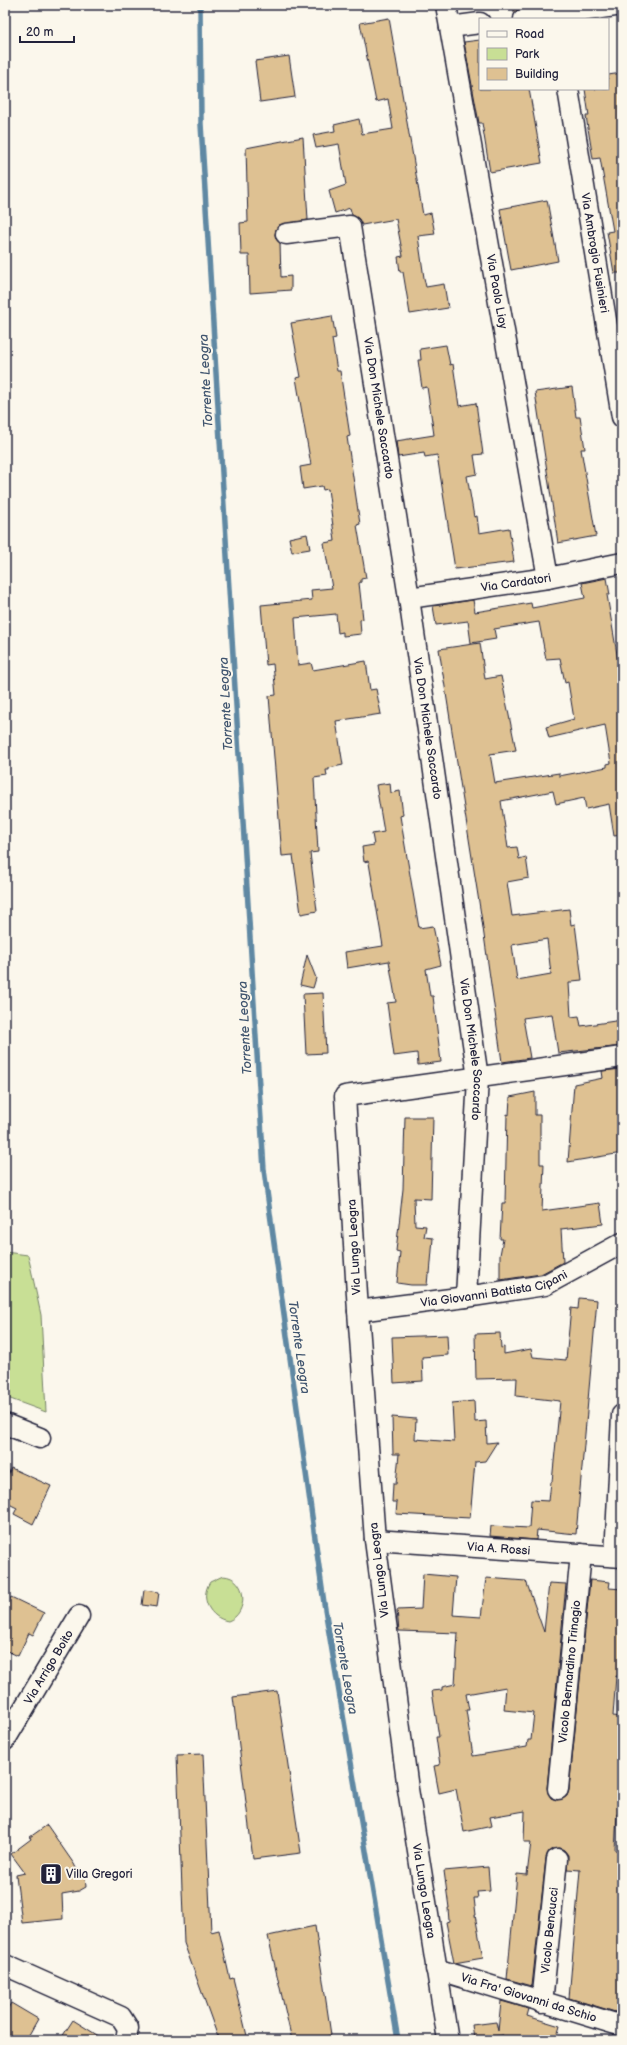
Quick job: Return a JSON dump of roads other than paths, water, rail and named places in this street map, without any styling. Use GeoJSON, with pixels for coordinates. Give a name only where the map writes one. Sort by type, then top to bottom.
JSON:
{"type":"FeatureCollection","features":[{"type":"Feature","properties":{"kind":"street","name":"Via Paolo Lioy"},"geometry":{"type":"LineString","coordinates":[[446,5],[548,578]]}},
{"type":"Feature","properties":{"kind":"street"},"geometry":{"type":"LineString","coordinates":[[540,18],[556,17],[622,5]]}},
{"type":"Feature","properties":{"kind":"street"},"geometry":{"type":"LineString","coordinates":[[450,26],[479,23]]}},
{"type":"Feature","properties":{"kind":"street","name":"Via Ambrogio Fusinieri"},"geometry":{"type":"LineString","coordinates":[[568,90],[622,417]]}},
{"type":"Feature","properties":{"kind":"street","name":"Via Don Michele Saccardo"},"geometry":{"type":"LineString","coordinates":[[286,234],[350,226],[410,598],[478,1078],[466,1297]]}},
{"type":"Feature","properties":{"kind":"street","name":"Via Cardatori"},"geometry":{"type":"LineString","coordinates":[[410,598],[548,578],[622,563]]}},
{"type":"Feature","properties":{"kind":"street"},"geometry":{"type":"LineString","coordinates":[[478,1078],[622,1057]]}},
{"type":"Feature","properties":{"kind":"street","name":"Via Lungo Leogra"},"geometry":{"type":"LineString","coordinates":[[448,2040],[408,1789],[375,1540],[358,1311],[345,1096],[478,1078]]}},
{"type":"Feature","properties":{"kind":"street","name":"Via Giovanni Battista Cipani"},"geometry":{"type":"LineString","coordinates":[[358,1311],[466,1297],[546,1284],[622,1243]]}},
{"type":"Feature","properties":{"kind":"street"},"geometry":{"type":"LineString","coordinates":[[619,1556],[622,1415]]}},
{"type":"Feature","properties":{"kind":"street"},"geometry":{"type":"LineString","coordinates":[[5,1424],[40,1438]]}},
{"type":"Feature","properties":{"kind":"street","name":"Via A. Rossi"},"geometry":{"type":"LineString","coordinates":[[375,1540],[619,1556]]}},
{"type":"Feature","properties":{"kind":"street","name":"Vicolo Bernardino Trinagio"},"geometry":{"type":"LineString","coordinates":[[558,1789],[581,1554]]}},
{"type":"Feature","properties":{"kind":"street","name":"Via Arrigo Boito"},"geometry":{"type":"LineString","coordinates":[[5,1740],[79,1616]]}},
{"type":"Feature","properties":{"kind":"street","name":"Vicolo Bencucci"},"geometry":{"type":"LineString","coordinates":[[542,2003],[557,1859]]}},
{"type":"Feature","properties":{"kind":"street"},"geometry":{"type":"LineString","coordinates":[[5,1965],[121,2017],[128,2028],[126,2039]]}},
{"type":"Feature","properties":{"kind":"street","name":"Via Fra' Giovanni da Schio"},"geometry":{"type":"LineString","coordinates":[[436,1969],[542,2003],[622,2026]]}},
{"type":"Feature","properties":{"kind":"waterway","name":"Torrente Leogra"},"geometry":{"type":"LineString","coordinates":[[200,5],[201,124],[264,1170],[324,1603],[398,2040]]}},
{"type":"Feature","properties":{"kind":"place","name":"Villa Gregori"},"geometry":{"type":"Point","coordinates":[51,1874]}}]}
